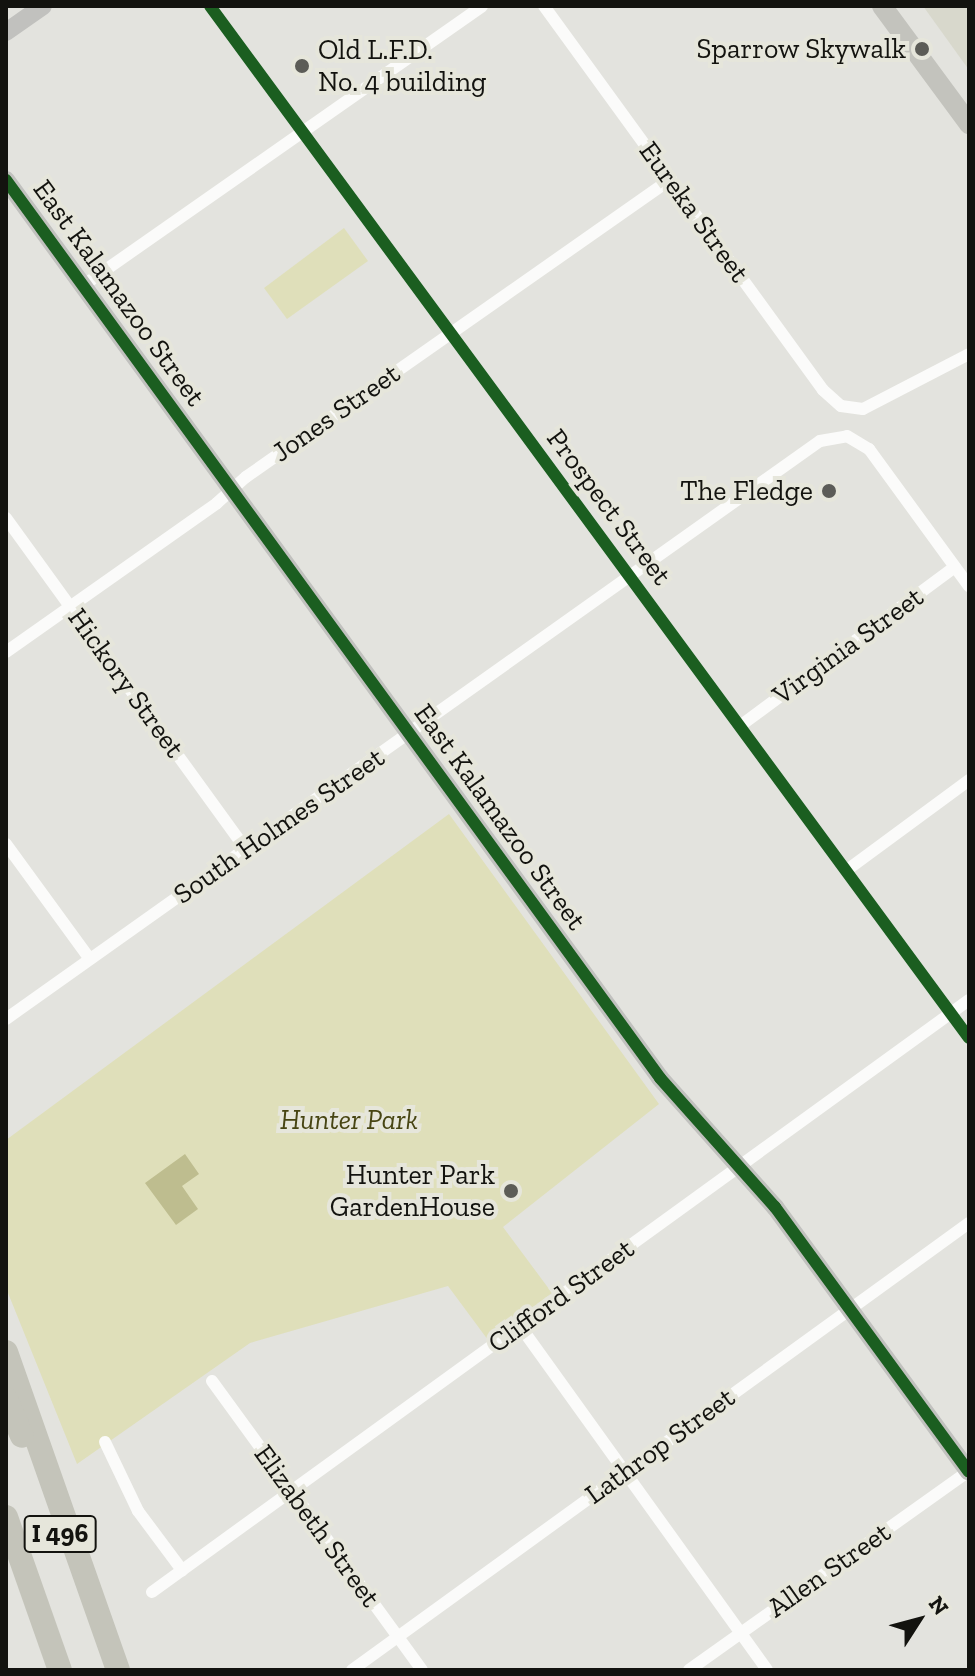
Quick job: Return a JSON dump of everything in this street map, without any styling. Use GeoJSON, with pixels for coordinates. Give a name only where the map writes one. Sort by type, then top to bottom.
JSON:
{"type":"FeatureCollection","features":[{"type":"Feature","properties":{"kind":"highway"},"geometry":{"type":"LineString","coordinates":[[6,1352],[118,1670]]}},
{"type":"Feature","properties":{"kind":"highway","name":"I 496"},"geometry":{"type":"LineString","coordinates":[[6,1399],[110,1670]]}},
{"type":"Feature","properties":{"kind":"highway","name":"I 496"},"geometry":{"type":"LineString","coordinates":[[6,1517],[60,1670]]}},
{"type":"Feature","properties":{"kind":"main road"},"geometry":{"type":"LineString","coordinates":[[882,6],[969,124]]}},
{"type":"Feature","properties":{"kind":"street"},"geometry":{"type":"LineString","coordinates":[[6,32],[43,6]]}},
{"type":"Feature","properties":{"kind":"street","name":"Prospect Street"},"geometry":{"type":"LineString","coordinates":[[210,6],[969,1038]]}},
{"type":"Feature","properties":{"kind":"street"},"geometry":{"type":"LineString","coordinates":[[84,285],[482,6]]}},
{"type":"Feature","properties":{"kind":"street","name":"Eureka Street"},"geometry":{"type":"LineString","coordinates":[[544,6],[823,390],[851,409],[886,400],[969,354]]}},
{"type":"Feature","properties":{"kind":"street","name":"Jones Street"},"geometry":{"type":"LineString","coordinates":[[6,652],[450,333],[671,179]]}},
{"type":"Feature","properties":{"kind":"street","name":"East Kalamazoo Street"},"geometry":{"type":"LineString","coordinates":[[6,180],[660,1078],[740,1166],[851,1308],[969,1471]]}},
{"type":"Feature","properties":{"kind":"street","name":"South Holmes Street"},"geometry":{"type":"LineString","coordinates":[[6,1019],[820,441],[847,436],[869,449],[955,567]]}},
{"type":"Feature","properties":{"kind":"street","name":"Hickory Street"},"geometry":{"type":"LineString","coordinates":[[6,518],[246,849]]}},
{"type":"Feature","properties":{"kind":"street"},"geometry":{"type":"LineString","coordinates":[[955,567],[969,586]]}},
{"type":"Feature","properties":{"kind":"street","name":"Virginia Street"},"geometry":{"type":"LineString","coordinates":[[740,726],[955,567]]}},
{"type":"Feature","properties":{"kind":"street"},"geometry":{"type":"LineString","coordinates":[[847,870],[969,780]]}},
{"type":"Feature","properties":{"kind":"street"},"geometry":{"type":"LineString","coordinates":[[6,844],[90,959]]}},
{"type":"Feature","properties":{"kind":"street","name":"Clifford Street"},"geometry":{"type":"LineString","coordinates":[[152,1592],[969,1000]]}},
{"type":"Feature","properties":{"kind":"street","name":"Lathrop Street"},"geometry":{"type":"LineString","coordinates":[[352,1670],[969,1223]]}},
{"type":"Feature","properties":{"kind":"street"},"geometry":{"type":"LineString","coordinates":[[520,1326],[767,1670]]}},
{"type":"Feature","properties":{"kind":"street","name":"Elizabeth Street"},"geometry":{"type":"LineString","coordinates":[[212,1381],[422,1670]]}},
{"type":"Feature","properties":{"kind":"street"},"geometry":{"type":"LineString","coordinates":[[105,1442],[138,1511],[182,1570]]}},
{"type":"Feature","properties":{"kind":"street","name":"Allen Street"},"geometry":{"type":"LineString","coordinates":[[689,1670],[969,1471]]}},
{"type":"Feature","properties":{"kind":"shaded area"},"geometry":{"type":"Polygon","coordinates":[[[923,6],[969,6],[969,70],[923,6]]]}},
{"type":"Feature","properties":{"kind":"shaded area"},"geometry":{"type":"Polygon","coordinates":[[[185,1154],[199,1174],[182,1186],[198,1209],[176,1225],[145,1183],[185,1154]]]}},
{"type":"Feature","properties":{"kind":"green space"},"geometry":{"type":"Polygon","coordinates":[[[344,228],[368,261],[287,319],[264,288],[344,228]]]}},
{"type":"Feature","properties":{"kind":"green space","name":"Hunter Park"},"geometry":{"type":"Polygon","coordinates":[[[449,814],[659,1104],[503,1227],[552,1293],[488,1340],[448,1286],[250,1343],[77,1464],[6,1288],[6,1140],[449,814]]]}},
{"type":"Feature","properties":{"kind":"cycle path"},"geometry":{"type":"LineString","coordinates":[[210,6],[969,1038]]}},
{"type":"Feature","properties":{"kind":"cycle path"},"geometry":{"type":"LineString","coordinates":[[6,180],[660,1078],[775,1207],[969,1472]]}},
{"type":"Feature","properties":{"kind":"place","name":"Sparrow Skywalk"},"geometry":{"type":"Point","coordinates":[922,49]}},
{"type":"Feature","properties":{"kind":"place","name":"Old L.F.D. No. 4 building"},"geometry":{"type":"Point","coordinates":[302,66]}},
{"type":"Feature","properties":{"kind":"place","name":"The Fledge"},"geometry":{"type":"Point","coordinates":[829,491]}},
{"type":"Feature","properties":{"kind":"place","name":"Hunter Park GardenHouse"},"geometry":{"type":"Point","coordinates":[511,1191]}}]}
